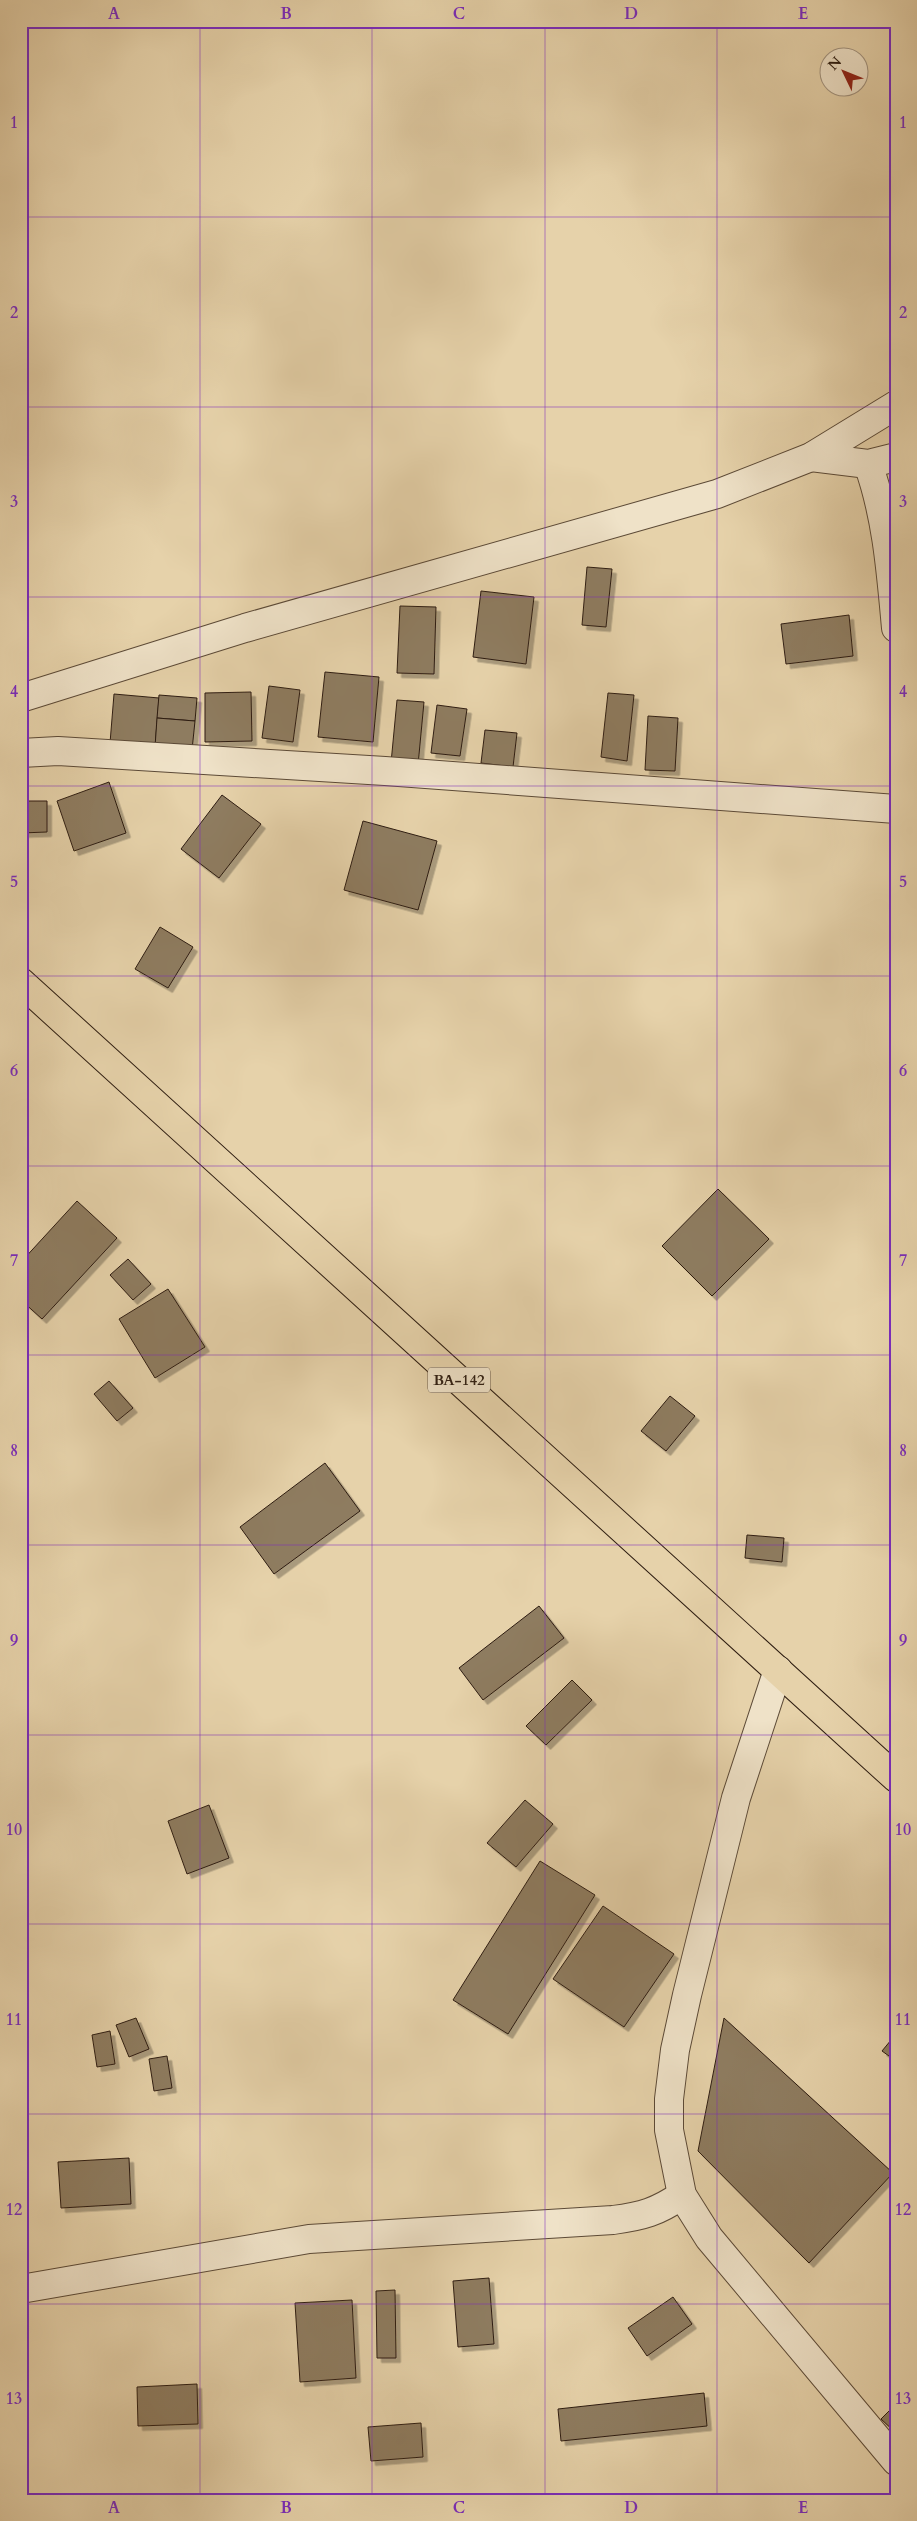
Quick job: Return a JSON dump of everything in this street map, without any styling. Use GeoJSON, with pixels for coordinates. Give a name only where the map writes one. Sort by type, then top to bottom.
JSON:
{"type":"FeatureCollection","features":[{"type":"Feature","properties":{"kind":"main road","name":"BA-142"},"geometry":{"type":"LineString","coordinates":[[21,982],[896,1778]]}},
{"type":"Feature","properties":{"kind":"street"},"geometry":{"type":"LineString","coordinates":[[21,698],[245,628],[717,494],[811,457],[896,406]]}},
{"type":"Feature","properties":{"kind":"street"},"geometry":{"type":"LineString","coordinates":[[811,457],[868,464],[896,457]]}},
{"type":"Feature","properties":{"kind":"street"},"geometry":{"type":"LineString","coordinates":[[868,464],[880,501],[890,561],[896,628]]}},
{"type":"Feature","properties":{"kind":"street"},"geometry":{"type":"LineString","coordinates":[[21,752],[58,751],[385,771],[896,809]]}},
{"type":"Feature","properties":{"kind":"street"},"geometry":{"type":"LineString","coordinates":[[778,1670],[736,1798],[675,2050],[669,2099],[669,2130],[682,2195],[709,2238],[896,2461]]}},
{"type":"Feature","properties":{"kind":"street"},"geometry":{"type":"LineString","coordinates":[[21,2289],[309,2239],[623,2219],[643,2216],[659,2210],[682,2195]]}},
{"type":"Feature","properties":{"kind":"building"},"geometry":{"type":"Polygon","coordinates":[[[587,567],[612,569],[606,627],[582,625],[587,567]]]}},
{"type":"Feature","properties":{"kind":"building"},"geometry":{"type":"Polygon","coordinates":[[[481,591],[534,597],[526,664],[473,657],[481,591]]]}},
{"type":"Feature","properties":{"kind":"building"},"geometry":{"type":"Polygon","coordinates":[[[400,606],[436,607],[434,674],[397,673],[400,606]]]}},
{"type":"Feature","properties":{"kind":"building"},"geometry":{"type":"Polygon","coordinates":[[[849,615],[853,656],[786,664],[781,624],[849,615]]]}},
{"type":"Feature","properties":{"kind":"building"},"geometry":{"type":"Polygon","coordinates":[[[325,672],[379,677],[373,742],[318,737],[325,672]]]}},
{"type":"Feature","properties":{"kind":"building"},"geometry":{"type":"Polygon","coordinates":[[[269,686],[300,690],[293,742],[262,738],[269,686]]]}},
{"type":"Feature","properties":{"kind":"building"},"geometry":{"type":"Polygon","coordinates":[[[251,692],[252,741],[205,742],[205,693],[251,692]]]}},
{"type":"Feature","properties":{"kind":"building"},"geometry":{"type":"Polygon","coordinates":[[[608,693],[634,695],[627,761],[601,757],[608,693]]]}},
{"type":"Feature","properties":{"kind":"building"},"geometry":{"type":"Polygon","coordinates":[[[114,694],[159,698],[155,747],[110,743],[114,694]]]}},
{"type":"Feature","properties":{"kind":"building"},"geometry":{"type":"Polygon","coordinates":[[[159,695],[197,698],[195,721],[157,718],[159,695]]]}},
{"type":"Feature","properties":{"kind":"building"},"geometry":{"type":"Polygon","coordinates":[[[397,700],[424,702],[418,765],[391,763],[397,700]]]}},
{"type":"Feature","properties":{"kind":"building"},"geometry":{"type":"Polygon","coordinates":[[[437,705],[467,709],[460,756],[431,753],[437,705]]]}},
{"type":"Feature","properties":{"kind":"building"},"geometry":{"type":"Polygon","coordinates":[[[648,716],[678,718],[675,771],[645,770],[648,716]]]}},
{"type":"Feature","properties":{"kind":"building"},"geometry":{"type":"Polygon","coordinates":[[[157,718],[195,721],[192,750],[155,747],[157,718]]]}},
{"type":"Feature","properties":{"kind":"building"},"geometry":{"type":"Polygon","coordinates":[[[485,730],[517,733],[513,767],[481,763],[485,730]]]}},
{"type":"Feature","properties":{"kind":"building"},"geometry":{"type":"Polygon","coordinates":[[[109,782],[126,833],[74,851],[57,801],[109,782]]]}},
{"type":"Feature","properties":{"kind":"building"},"geometry":{"type":"Polygon","coordinates":[[[222,795],[261,824],[219,878],[181,849],[222,795]]]}},
{"type":"Feature","properties":{"kind":"building"},"geometry":{"type":"Polygon","coordinates":[[[21,801],[47,801],[47,832],[21,833],[21,801]]]}},
{"type":"Feature","properties":{"kind":"building"},"geometry":{"type":"Polygon","coordinates":[[[363,821],[437,841],[418,910],[344,890],[363,821]]]}},
{"type":"Feature","properties":{"kind":"building"},"geometry":{"type":"Polygon","coordinates":[[[160,927],[193,947],[168,988],[135,969],[160,927]]]}},
{"type":"Feature","properties":{"kind":"building"},"geometry":{"type":"Polygon","coordinates":[[[718,1189],[769,1239],[712,1296],[662,1246],[718,1189]]]}},
{"type":"Feature","properties":{"kind":"building"},"geometry":{"type":"Polygon","coordinates":[[[77,1201],[117,1238],[42,1319],[21,1300],[21,1262],[77,1201]]]}},
{"type":"Feature","properties":{"kind":"building"},"geometry":{"type":"Polygon","coordinates":[[[128,1259],[151,1284],[133,1300],[110,1275],[128,1259]]]}},
{"type":"Feature","properties":{"kind":"building"},"geometry":{"type":"Polygon","coordinates":[[[168,1289],[205,1347],[155,1378],[119,1319],[168,1289]]]}},
{"type":"Feature","properties":{"kind":"building"},"geometry":{"type":"Polygon","coordinates":[[[109,1381],[133,1408],[117,1421],[94,1394],[109,1381]]]}},
{"type":"Feature","properties":{"kind":"building"},"geometry":{"type":"Polygon","coordinates":[[[670,1396],[695,1416],[666,1451],[641,1431],[670,1396]]]}},
{"type":"Feature","properties":{"kind":"building"},"geometry":{"type":"Polygon","coordinates":[[[325,1463],[360,1511],[274,1574],[240,1527],[325,1463]]]}},
{"type":"Feature","properties":{"kind":"building"},"geometry":{"type":"Polygon","coordinates":[[[747,1535],[784,1538],[782,1562],[745,1558],[747,1535]]]}},
{"type":"Feature","properties":{"kind":"building"},"geometry":{"type":"Polygon","coordinates":[[[539,1606],[564,1638],[483,1700],[459,1668],[539,1606]]]}},
{"type":"Feature","properties":{"kind":"building"},"geometry":{"type":"Polygon","coordinates":[[[572,1680],[592,1700],[546,1745],[526,1726],[572,1680]]]}},
{"type":"Feature","properties":{"kind":"building"},"geometry":{"type":"Polygon","coordinates":[[[525,1800],[553,1824],[516,1867],[487,1843],[525,1800]]]}},
{"type":"Feature","properties":{"kind":"building"},"geometry":{"type":"Polygon","coordinates":[[[209,1805],[229,1858],[187,1874],[168,1821],[209,1805]]]}},
{"type":"Feature","properties":{"kind":"building"},"geometry":{"type":"Polygon","coordinates":[[[540,1861],[595,1895],[508,2034],[453,2000],[540,1861]]]}},
{"type":"Feature","properties":{"kind":"building"},"geometry":{"type":"Polygon","coordinates":[[[603,1906],[674,1954],[624,2027],[553,1979],[603,1906]]]}},
{"type":"Feature","properties":{"kind":"building"},"geometry":{"type":"Polygon","coordinates":[[[136,2018],[149,2049],[129,2057],[116,2025],[136,2018]]]}},
{"type":"Feature","properties":{"kind":"building"},"geometry":{"type":"Polygon","coordinates":[[[724,2018],[893,2173],[809,2263],[698,2151],[724,2018]]]}},
{"type":"Feature","properties":{"kind":"building"},"geometry":{"type":"Polygon","coordinates":[[[110,2031],[115,2064],[97,2067],[92,2035],[110,2031]]]}},
{"type":"Feature","properties":{"kind":"building"},"geometry":{"type":"Polygon","coordinates":[[[896,2034],[896,2061],[882,2051],[896,2034]]]}},
{"type":"Feature","properties":{"kind":"building"},"geometry":{"type":"Polygon","coordinates":[[[167,2056],[172,2088],[154,2091],[149,2059],[167,2056]]]}},
{"type":"Feature","properties":{"kind":"building"},"geometry":{"type":"Polygon","coordinates":[[[129,2158],[131,2204],[61,2208],[58,2162],[129,2158]]]}},
{"type":"Feature","properties":{"kind":"building"},"geometry":{"type":"Polygon","coordinates":[[[489,2278],[494,2344],[458,2347],[453,2281],[489,2278]]]}},
{"type":"Feature","properties":{"kind":"building"},"geometry":{"type":"Polygon","coordinates":[[[395,2290],[396,2358],[377,2358],[376,2291],[395,2290]]]}},
{"type":"Feature","properties":{"kind":"building"},"geometry":{"type":"Polygon","coordinates":[[[673,2297],[692,2324],[647,2356],[628,2328],[673,2297]]]}},
{"type":"Feature","properties":{"kind":"building"},"geometry":{"type":"Polygon","coordinates":[[[352,2300],[356,2378],[300,2382],[295,2303],[352,2300]]]}},
{"type":"Feature","properties":{"kind":"building"},"geometry":{"type":"Polygon","coordinates":[[[197,2384],[198,2424],[138,2426],[137,2387],[197,2384]]]}},
{"type":"Feature","properties":{"kind":"building"},"geometry":{"type":"Polygon","coordinates":[[[704,2393],[707,2426],[561,2441],[558,2409],[704,2393]]]}},
{"type":"Feature","properties":{"kind":"building"},"geometry":{"type":"Polygon","coordinates":[[[896,2404],[896,2433],[881,2419],[896,2404]]]}},
{"type":"Feature","properties":{"kind":"building"},"geometry":{"type":"Polygon","coordinates":[[[421,2423],[423,2457],[371,2461],[368,2427],[421,2423]]]}}]}
